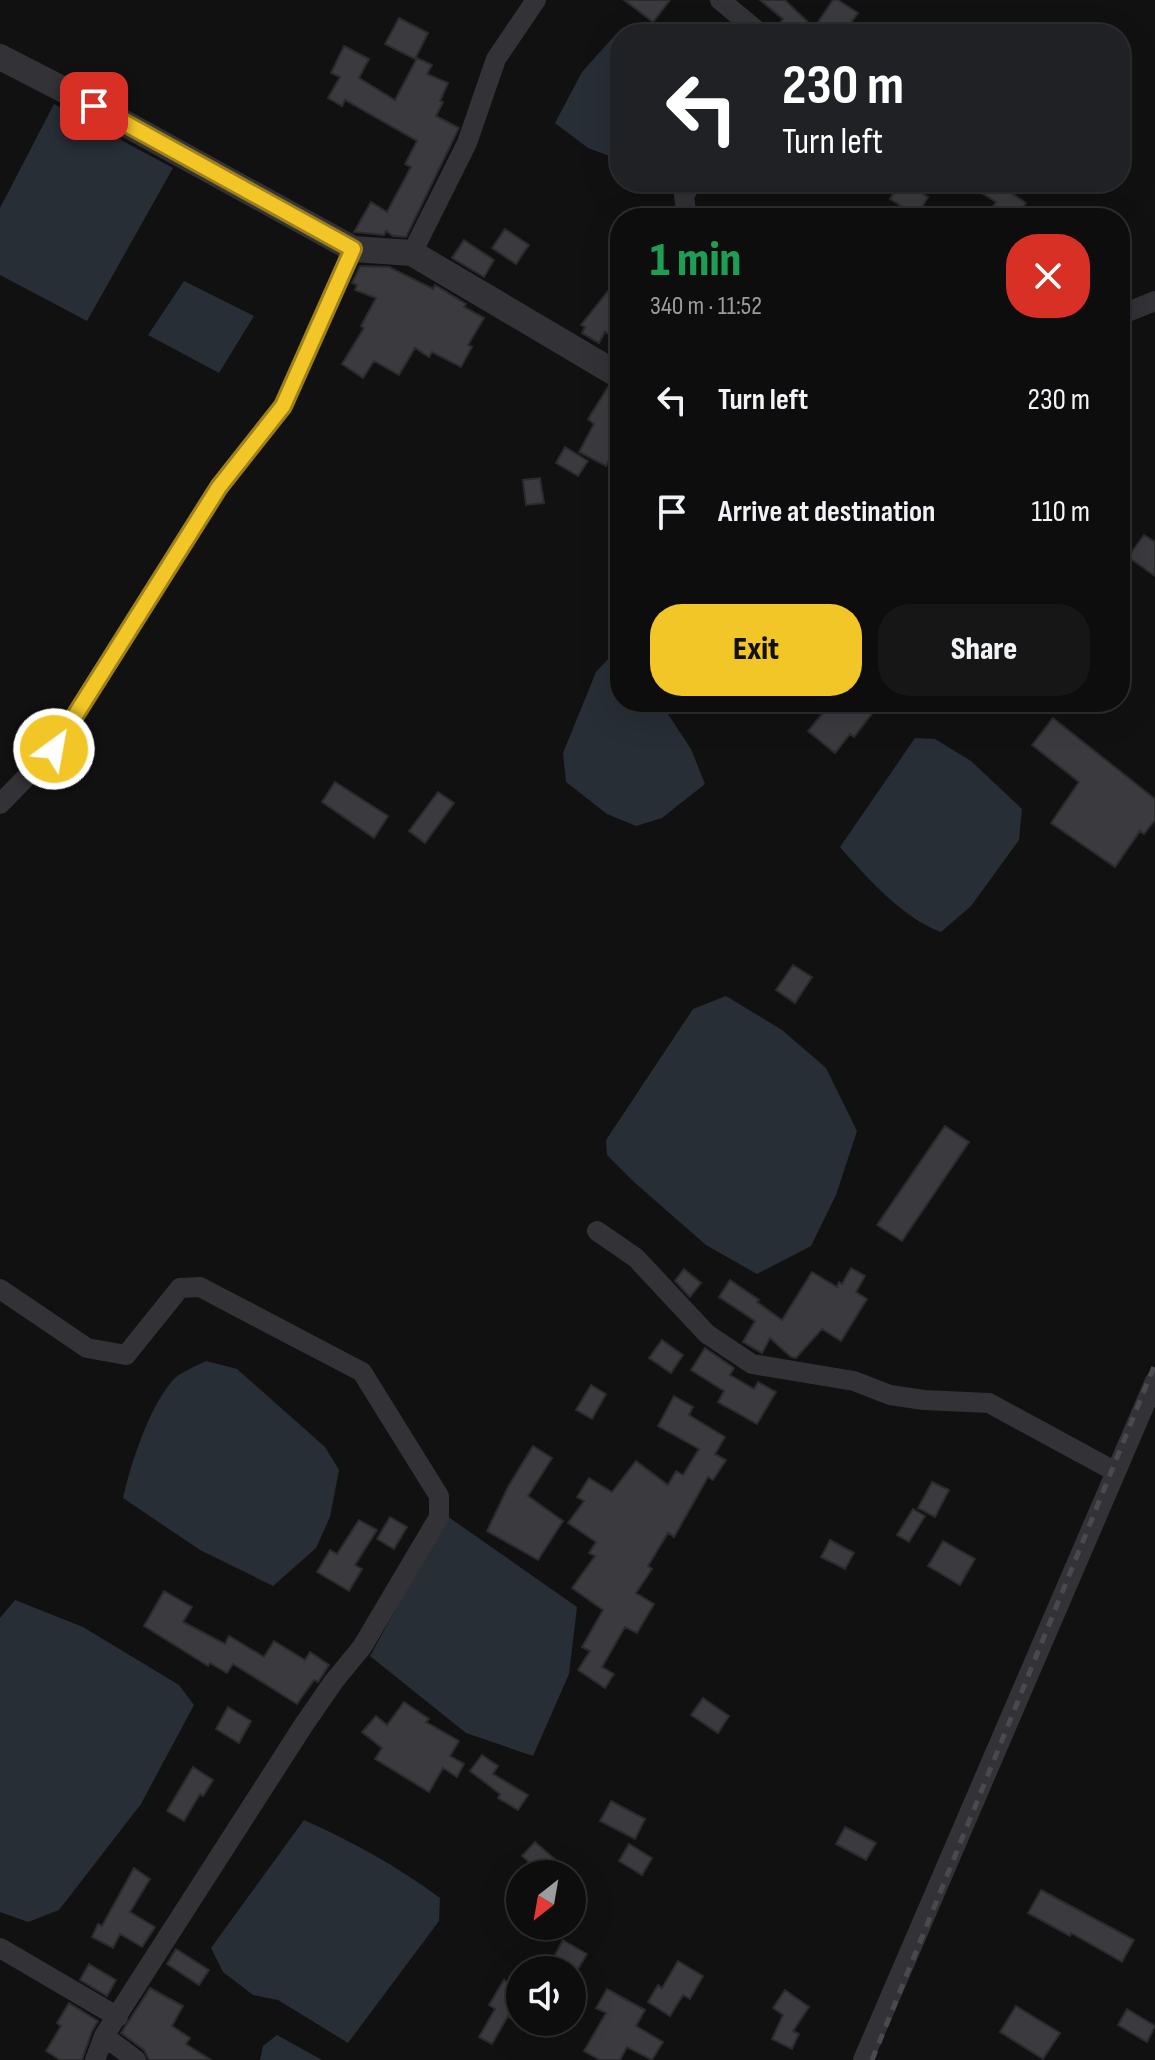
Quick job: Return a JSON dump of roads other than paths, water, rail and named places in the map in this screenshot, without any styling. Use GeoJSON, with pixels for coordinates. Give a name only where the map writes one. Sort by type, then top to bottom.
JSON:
{"type":"FeatureCollection","features":[{"type":"Feature","properties":{"kind":"street"},"geometry":{"type":"LineString","coordinates":[[412,253],[467,143],[496,59],[536,0]]}},
{"type":"Feature","properties":{"kind":"street"},"geometry":{"type":"LineString","coordinates":[[720,0],[749,24]]}},
{"type":"Feature","properties":{"kind":"street"},"geometry":{"type":"LineString","coordinates":[[0,57],[353,249],[412,253],[610,370]]}},
{"type":"Feature","properties":{"kind":"street"},"geometry":{"type":"LineString","coordinates":[[0,804],[54,749],[219,487],[283,406],[353,249]]}},
{"type":"Feature","properties":{"kind":"street"},"geometry":{"type":"LineString","coordinates":[[1130,311],[1155,301]]}},
{"type":"Feature","properties":{"kind":"street"},"geometry":{"type":"LineString","coordinates":[[597,1231],[636,1258],[707,1334],[752,1364],[854,1381],[890,1395],[989,1403],[1116,1472]]}},
{"type":"Feature","properties":{"kind":"street"},"geometry":{"type":"LineString","coordinates":[[0,1289],[87,1348],[126,1355],[180,1288],[200,1287],[362,1372],[439,1496],[439,1517],[362,1647],[303,1726],[104,2036],[95,2060]]}},
{"type":"Feature","properties":{"kind":"street"},"geometry":{"type":"LineString","coordinates":[[863,2060],[1155,1381]]}},
{"type":"Feature","properties":{"kind":"street"},"geometry":{"type":"LineString","coordinates":[[0,1948],[118,2017]]}},
{"type":"Feature","properties":{"kind":"street"},"geometry":{"type":"LineString","coordinates":[[104,2036],[136,2060]]}},
{"type":"Feature","properties":{"kind":"railway"},"geometry":{"type":"LineString","coordinates":[[872,2060],[1155,1364]]}}]}
